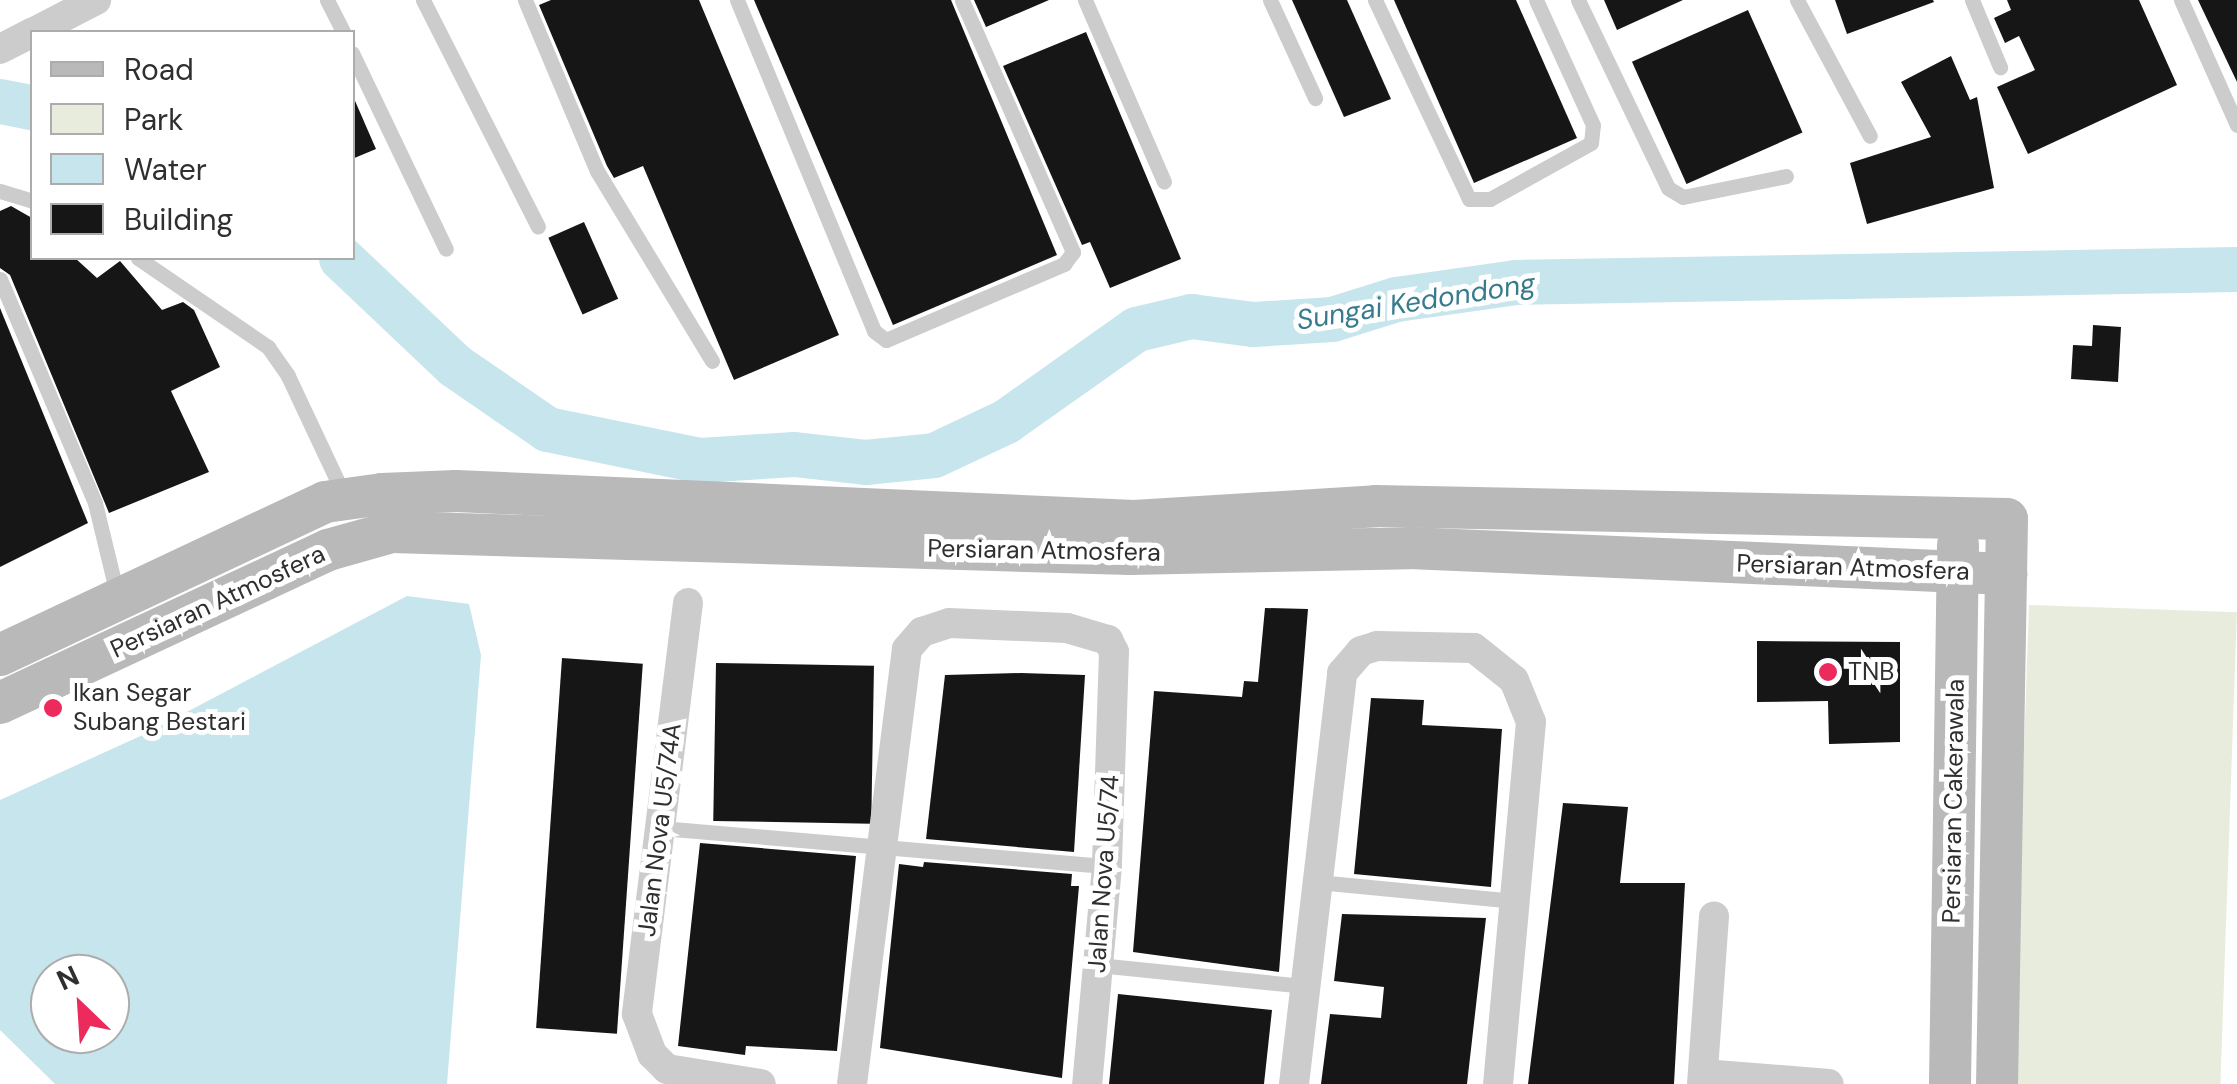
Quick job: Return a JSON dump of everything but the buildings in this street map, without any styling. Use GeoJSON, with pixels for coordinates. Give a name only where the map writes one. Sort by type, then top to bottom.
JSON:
{"type":"FeatureCollection","features":[{"type":"Feature","properties":{"kind":"street"},"geometry":{"type":"LineString","coordinates":[[0,49],[42,22],[96,0]]}},
{"type":"Feature","properties":{"kind":"street","name":"Persiaran Atmosfera"},"geometry":{"type":"LineString","coordinates":[[0,656],[326,502],[456,491],[1134,522],[1376,506],[2007,520],[2006,574],[1409,548],[1130,554],[392,532],[328,550],[0,703]]}},
{"type":"Feature","properties":{"kind":"street","name":"Persiaran Cakerawala"},"geometry":{"type":"LineString","coordinates":[[1950,1084],[1958,518]]}},
{"type":"Feature","properties":{"kind":"street","name":"Persiaran Cakerawala"},"geometry":{"type":"LineString","coordinates":[[1997,1084],[2006,574]]}},
{"type":"Feature","properties":{"kind":"street","name":"Jalan Nova U5/74A"},"geometry":{"type":"LineString","coordinates":[[688,603],[637,1014],[652,1054],[667,1069],[690,1077],[761,1084]]}},
{"type":"Feature","properties":{"kind":"street","name":"Jalan Nova U5/74"},"geometry":{"type":"LineString","coordinates":[[882,847],[913,639],[948,624],[1067,628],[1108,640],[1116,664],[1108,866],[1086,1084]]}},
{"type":"Feature","properties":{"kind":"street"},"geometry":{"type":"LineString","coordinates":[[1294,1084],[1339,692],[1350,660],[1377,646],[1474,648],[1514,680],[1531,722],[1498,1084]]}},
{"type":"Feature","properties":{"kind":"street"},"geometry":{"type":"LineString","coordinates":[[852,1084],[882,847]]}},
{"type":"Feature","properties":{"kind":"street"},"geometry":{"type":"LineString","coordinates":[[1714,916],[1702,1079],[1829,1084]]}},
{"type":"Feature","properties":{"kind":"lane"},"geometry":{"type":"LineString","coordinates":[[328,0],[342,30]]}},
{"type":"Feature","properties":{"kind":"lane"},"geometry":{"type":"LineString","coordinates":[[423,0],[538,227]]}},
{"type":"Feature","properties":{"kind":"lane"},"geometry":{"type":"LineString","coordinates":[[525,0],[597,171],[712,361]]}},
{"type":"Feature","properties":{"kind":"lane"},"geometry":{"type":"LineString","coordinates":[[737,0],[874,331],[886,340],[1064,264],[1073,252],[962,0]]}},
{"type":"Feature","properties":{"kind":"lane"},"geometry":{"type":"LineString","coordinates":[[1085,0],[1164,182]]}},
{"type":"Feature","properties":{"kind":"lane"},"geometry":{"type":"LineString","coordinates":[[1270,0],[1315,98]]}},
{"type":"Feature","properties":{"kind":"lane"},"geometry":{"type":"LineString","coordinates":[[1375,0],[1469,199],[1490,199],[1591,144],[1593,126],[1536,0]]}},
{"type":"Feature","properties":{"kind":"lane"},"geometry":{"type":"LineString","coordinates":[[1578,0],[1668,188],[1683,198],[1786,176]]}},
{"type":"Feature","properties":{"kind":"lane"},"geometry":{"type":"LineString","coordinates":[[1797,0],[1870,136]]}},
{"type":"Feature","properties":{"kind":"lane"},"geometry":{"type":"LineString","coordinates":[[1972,0],[2000,68]]}},
{"type":"Feature","properties":{"kind":"lane"},"geometry":{"type":"LineString","coordinates":[[2181,0],[2237,125]]}},
{"type":"Feature","properties":{"kind":"lane"},"geometry":{"type":"LineString","coordinates":[[355,59],[446,248]]}},
{"type":"Feature","properties":{"kind":"lane"},"geometry":{"type":"LineString","coordinates":[[0,192],[30,200]]}},
{"type":"Feature","properties":{"kind":"lane"},"geometry":{"type":"LineString","coordinates":[[141,260],[268,348],[288,376],[346,499]]}},
{"type":"Feature","properties":{"kind":"lane"},"geometry":{"type":"LineString","coordinates":[[0,279],[94,503],[118,598]]}},
{"type":"Feature","properties":{"kind":"lane"},"geometry":{"type":"LineString","coordinates":[[661,828],[1108,866]]}},
{"type":"Feature","properties":{"kind":"lane"},"geometry":{"type":"LineString","coordinates":[[1318,882],[1515,902]]}},
{"type":"Feature","properties":{"kind":"lane"},"geometry":{"type":"LineString","coordinates":[[1098,965],[1306,986]]}},
{"type":"Feature","properties":{"kind":"green space"},"geometry":{"type":"Polygon","coordinates":[[[2029,605],[2237,612],[2220,1084],[2012,1084],[2029,605]]]}},
{"type":"Feature","properties":{"kind":"water"},"geometry":{"type":"Polygon","coordinates":[[[407,596],[469,604],[481,655],[447,1084],[55,1084],[0,1030],[0,800],[147,733],[407,596]]]}},
{"type":"Feature","properties":{"kind":"waterway","name":"Sungai Kedondong"},"geometry":{"type":"LineString","coordinates":[[0,101],[30,107]]}},
{"type":"Feature","properties":{"kind":"waterway","name":"Sungai Kedondong"},"geometry":{"type":"LineString","coordinates":[[343,260],[454,365],[547,429],[700,460],[794,454],[865,462],[934,455],[1006,421],[1136,329],[1191,316],[1253,324],[1332,319],[1396,299],[1516,282],[2237,269]]}},
{"type":"Feature","properties":{"kind":"place","name":"TNB"},"geometry":{"type":"Point","coordinates":[1828,672]}},
{"type":"Feature","properties":{"kind":"place","name":"Ikan Segar Subang Bestari"},"geometry":{"type":"Point","coordinates":[53,708]}}]}
